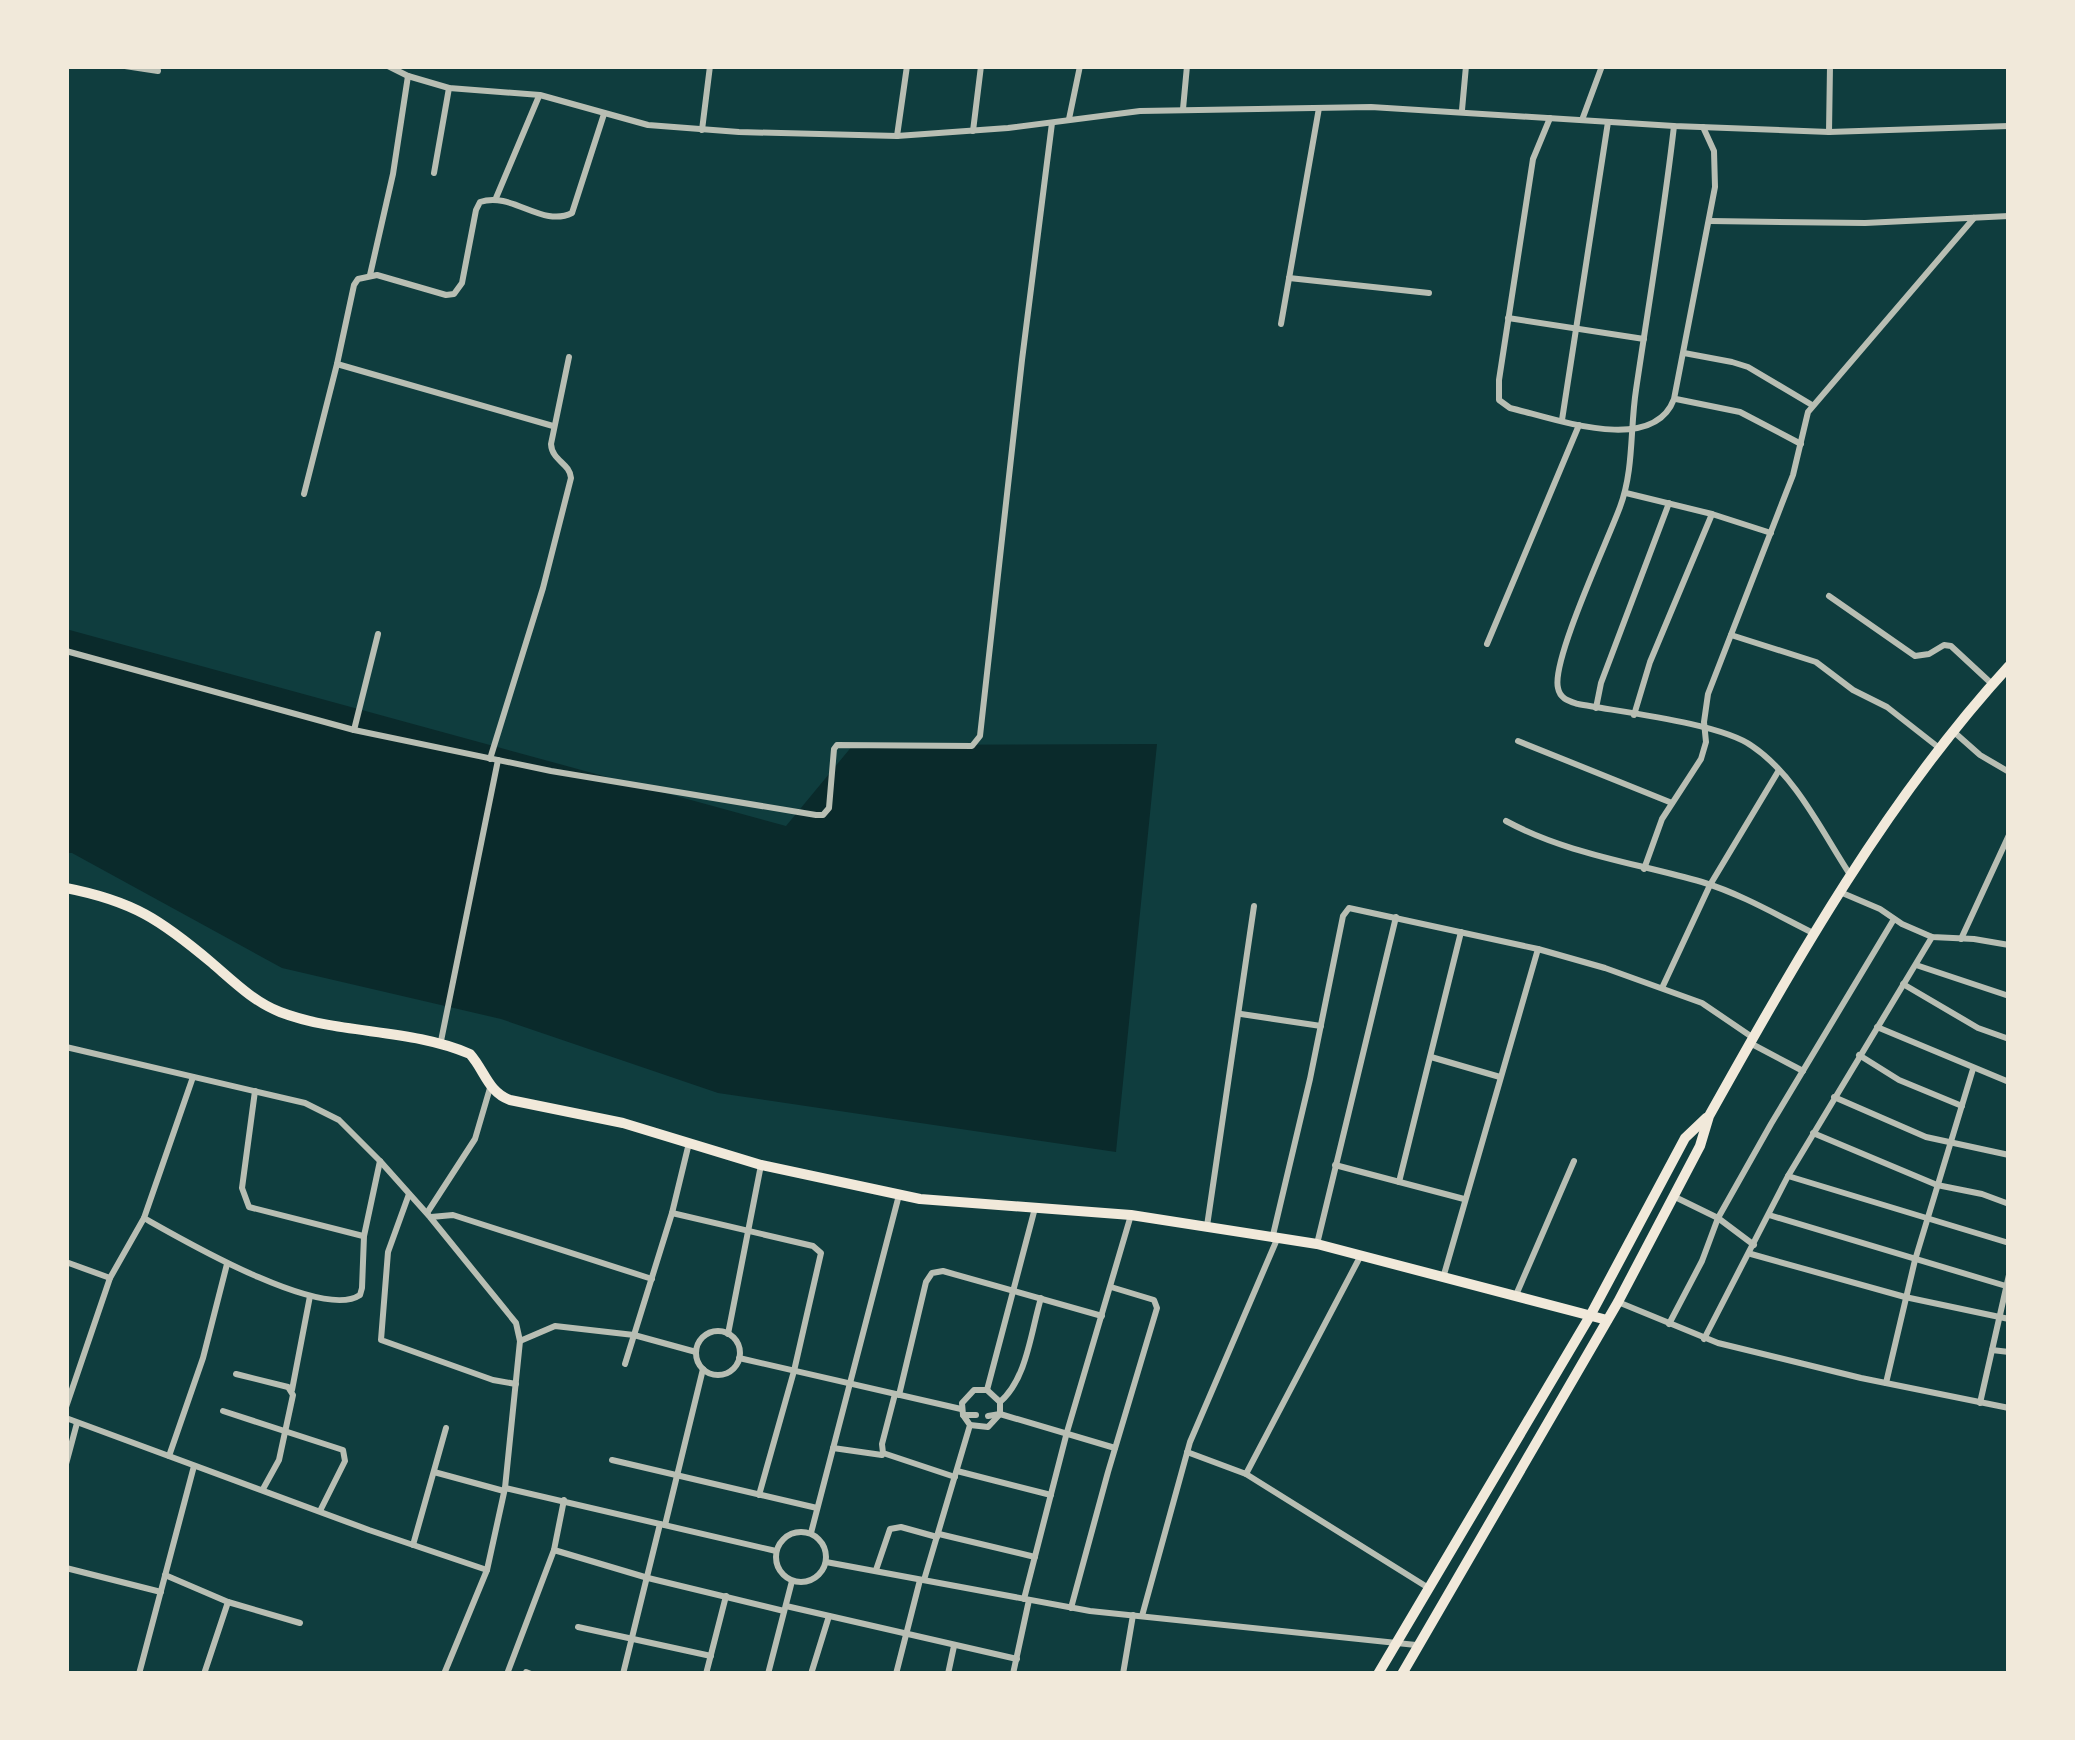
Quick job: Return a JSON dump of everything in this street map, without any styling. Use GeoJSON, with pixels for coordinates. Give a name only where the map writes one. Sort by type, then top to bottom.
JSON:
{"type":"FeatureCollection","features":[{"type":"Feature","properties":{"kind":"highway"},"geometry":{"type":"LineString","coordinates":[[1402,1674],[1618,1302],[1700,1146],[1709,1116],[1813,933],[1894,812],[2009,665]]}},
{"type":"Feature","properties":{"kind":"highway"},"geometry":{"type":"LineString","coordinates":[[66,888],[114,898],[141,910],[275,1010],[470,1054],[490,1088],[510,1100],[572,1111],[761,1165],[899,1195],[1131,1215],[1317,1244],[1607,1320]]}},
{"type":"Feature","properties":{"kind":"highway"},"geometry":{"type":"LineString","coordinates":[[1378,1674],[1590,1316],[1684,1138],[1709,1116]]}},
{"type":"Feature","properties":{"kind":"street"},"geometry":{"type":"LineString","coordinates":[[125,66],[158,71]]}},
{"type":"Feature","properties":{"kind":"street"},"geometry":{"type":"LineString","coordinates":[[388,66],[449,88],[540,95],[648,125],[702,130],[897,136],[1052,123],[1108,113],[1371,107],[1829,131],[2009,126]]}},
{"type":"Feature","properties":{"kind":"street"},"geometry":{"type":"LineString","coordinates":[[702,130],[710,66]]}},
{"type":"Feature","properties":{"kind":"street"},"geometry":{"type":"LineString","coordinates":[[897,136],[907,66]]}},
{"type":"Feature","properties":{"kind":"street"},"geometry":{"type":"LineString","coordinates":[[974,130],[980,66]]}},
{"type":"Feature","properties":{"kind":"street"},"geometry":{"type":"LineString","coordinates":[[1070,119],[1080,66]]}},
{"type":"Feature","properties":{"kind":"street"},"geometry":{"type":"LineString","coordinates":[[1183,109],[1187,66]]}},
{"type":"Feature","properties":{"kind":"street"},"geometry":{"type":"LineString","coordinates":[[1462,112],[1466,66]]}},
{"type":"Feature","properties":{"kind":"street"},"geometry":{"type":"LineString","coordinates":[[1582,120],[1602,66]]}},
{"type":"Feature","properties":{"kind":"street"},"geometry":{"type":"LineString","coordinates":[[1829,131],[1830,66]]}},
{"type":"Feature","properties":{"kind":"street"},"geometry":{"type":"LineString","coordinates":[[370,275],[408,76]]}},
{"type":"Feature","properties":{"kind":"street"},"geometry":{"type":"LineString","coordinates":[[434,173],[449,88]]}},
{"type":"Feature","properties":{"kind":"street"},"geometry":{"type":"LineString","coordinates":[[496,198],[540,95]]}},
{"type":"Feature","properties":{"kind":"street"},"geometry":{"type":"LineString","coordinates":[[1281,324],[1319,108]]}},
{"type":"Feature","properties":{"kind":"street"},"geometry":{"type":"LineString","coordinates":[[304,494],[358,279],[370,275],[454,294],[462,283],[480,202],[496,198],[555,218],[572,213],[604,114]]}},
{"type":"Feature","properties":{"kind":"street"},"geometry":{"type":"LineString","coordinates":[[1550,118],[1534,150],[1499,400],[1510,408],[1605,430],[1660,421],[1675,399],[1716,175],[1714,151],[1702,127]]}},
{"type":"Feature","properties":{"kind":"street"},"geometry":{"type":"LineString","coordinates":[[1562,420],[1608,122]]}},
{"type":"Feature","properties":{"kind":"street"},"geometry":{"type":"LineString","coordinates":[[66,651],[354,730],[816,815],[830,808],[837,745],[964,748],[977,742],[1052,123]]}},
{"type":"Feature","properties":{"kind":"street"},"geometry":{"type":"LineString","coordinates":[[1674,126],[1625,493],[1559,663],[1557,686],[1566,700],[1705,728],[1754,747],[1779,770],[1851,876]]}},
{"type":"Feature","properties":{"kind":"street"},"geometry":{"type":"LineString","coordinates":[[1710,221],[1852,224],[2009,217]]}},
{"type":"Feature","properties":{"kind":"street"},"geometry":{"type":"LineString","coordinates":[[1644,869],[1672,802],[1701,759],[1708,694],[1793,475],[1812,405],[1975,218]]}},
{"type":"Feature","properties":{"kind":"street"},"geometry":{"type":"LineString","coordinates":[[1289,278],[1429,293]]}},
{"type":"Feature","properties":{"kind":"street"},"geometry":{"type":"LineString","coordinates":[[1508,318],[1644,339]]}},
{"type":"Feature","properties":{"kind":"street"},"geometry":{"type":"LineString","coordinates":[[1684,353],[1748,367],[1812,405]]}},
{"type":"Feature","properties":{"kind":"street"},"geometry":{"type":"LineString","coordinates":[[440,1045],[494,782],[494,759],[571,478],[569,469],[551,451],[569,357]]}},
{"type":"Feature","properties":{"kind":"street"},"geometry":{"type":"LineString","coordinates":[[338,364],[554,426]]}},
{"type":"Feature","properties":{"kind":"street"},"geometry":{"type":"LineString","coordinates":[[1675,399],[1740,412],[1801,444]]}},
{"type":"Feature","properties":{"kind":"street"},"geometry":{"type":"LineString","coordinates":[[1487,644],[1579,425]]}},
{"type":"Feature","properties":{"kind":"street"},"geometry":{"type":"LineString","coordinates":[[1625,493],[1771,533]]}},
{"type":"Feature","properties":{"kind":"street"},"geometry":{"type":"LineString","coordinates":[[1596,708],[1601,683],[1669,503]]}},
{"type":"Feature","properties":{"kind":"street"},"geometry":{"type":"LineString","coordinates":[[1634,715],[1650,662],[1712,514]]}},
{"type":"Feature","properties":{"kind":"street"},"geometry":{"type":"LineString","coordinates":[[1829,596],[1915,656],[1951,646],[1992,684]]}},
{"type":"Feature","properties":{"kind":"street"},"geometry":{"type":"LineString","coordinates":[[354,730],[378,634]]}},
{"type":"Feature","properties":{"kind":"street"},"geometry":{"type":"LineString","coordinates":[[1731,635],[1816,662],[1853,690],[1887,706],[1941,749]]}},
{"type":"Feature","properties":{"kind":"street"},"geometry":{"type":"LineString","coordinates":[[1954,732],[1979,755],[2009,772]]}},
{"type":"Feature","properties":{"kind":"street"},"geometry":{"type":"LineString","coordinates":[[1519,741],[1672,802]]}},
{"type":"Feature","properties":{"kind":"street"},"geometry":{"type":"LineString","coordinates":[[1661,990],[1710,885],[1779,770]]}},
{"type":"Feature","properties":{"kind":"street"},"geometry":{"type":"LineString","coordinates":[[1506,821],[1551,843],[1710,885],[1813,933]]}},
{"type":"Feature","properties":{"kind":"street"},"geometry":{"type":"LineString","coordinates":[[1961,939],[2009,835]]}},
{"type":"Feature","properties":{"kind":"street"},"geometry":{"type":"LineString","coordinates":[[1840,892],[1931,937],[2009,945]]}},
{"type":"Feature","properties":{"kind":"street"},"geometry":{"type":"LineString","coordinates":[[1207,1226],[1254,906]]}},
{"type":"Feature","properties":{"kind":"street"},"geometry":{"type":"LineString","coordinates":[[1123,1674],[1187,1452],[1275,1237],[1346,910],[1396,917],[1605,968],[1713,1009],[1751,1040],[1803,1071]]}},
{"type":"Feature","properties":{"kind":"street"},"geometry":{"type":"LineString","coordinates":[[1317,1244],[1396,917]]}},
{"type":"Feature","properties":{"kind":"street"},"geometry":{"type":"LineString","coordinates":[[1670,1324],[1718,1218],[1894,919]]}},
{"type":"Feature","properties":{"kind":"street"},"geometry":{"type":"LineString","coordinates":[[1399,1182],[1460,932]]}},
{"type":"Feature","properties":{"kind":"street"},"geometry":{"type":"LineString","coordinates":[[1704,1339],[1788,1176],[1931,937]]}},
{"type":"Feature","properties":{"kind":"street"},"geometry":{"type":"LineString","coordinates":[[1442,1278],[1538,949]]}},
{"type":"Feature","properties":{"kind":"street"},"geometry":{"type":"LineString","coordinates":[[1915,964],[2009,996]]}},
{"type":"Feature","properties":{"kind":"street"},"geometry":{"type":"LineString","coordinates":[[1903,984],[1978,1028],[2009,1039]]}},
{"type":"Feature","properties":{"kind":"street"},"geometry":{"type":"LineString","coordinates":[[1240,1013],[1321,1026]]}},
{"type":"Feature","properties":{"kind":"street"},"geometry":{"type":"LineString","coordinates":[[1877,1027],[2009,1082]]}},
{"type":"Feature","properties":{"kind":"street"},"geometry":{"type":"LineString","coordinates":[[66,1047],[305,1102],[328,1113],[429,1215],[516,1323],[520,1341],[505,1489],[487,1570],[444,1674]]}},
{"type":"Feature","properties":{"kind":"street"},"geometry":{"type":"LineString","coordinates":[[1859,1055],[1899,1080],[1962,1106]]}},
{"type":"Feature","properties":{"kind":"street"},"geometry":{"type":"LineString","coordinates":[[1431,1057],[1500,1077]]}},
{"type":"Feature","properties":{"kind":"street"},"geometry":{"type":"LineString","coordinates":[[1886,1384],[1926,1220],[1973,1069]]}},
{"type":"Feature","properties":{"kind":"street"},"geometry":{"type":"LineString","coordinates":[[66,1407],[110,1278],[144,1218],[193,1077]]}},
{"type":"Feature","properties":{"kind":"street"},"geometry":{"type":"LineString","coordinates":[[429,1215],[475,1139],[490,1088]]}},
{"type":"Feature","properties":{"kind":"street"},"geometry":{"type":"LineString","coordinates":[[255,1091],[242,1188],[249,1207],[364,1236]]}},
{"type":"Feature","properties":{"kind":"street"},"geometry":{"type":"LineString","coordinates":[[1834,1097],[1913,1132],[2009,1155]]}},
{"type":"Feature","properties":{"kind":"street"},"geometry":{"type":"LineString","coordinates":[[1813,1133],[1937,1185],[2009,1204]]}},
{"type":"Feature","properties":{"kind":"street"},"geometry":{"type":"LineString","coordinates":[[626,1364],[689,1143]]}},
{"type":"Feature","properties":{"kind":"street"},"geometry":{"type":"LineString","coordinates":[[1516,1296],[1574,1160]]}},
{"type":"Feature","properties":{"kind":"street"},"geometry":{"type":"LineString","coordinates":[[144,1218],[227,1264],[310,1296],[358,1298],[364,1236],[380,1161]]}},
{"type":"Feature","properties":{"kind":"street"},"geometry":{"type":"LineString","coordinates":[[728,1334],[761,1165]]}},
{"type":"Feature","properties":{"kind":"street"},"geometry":{"type":"LineString","coordinates":[[1335,1166],[1464,1199]]}},
{"type":"Feature","properties":{"kind":"street"},"geometry":{"type":"LineString","coordinates":[[1788,1176],[2009,1243]]}},
{"type":"Feature","properties":{"kind":"street"},"geometry":{"type":"LineString","coordinates":[[409,1194],[388,1252],[381,1340],[516,1384]]}},
{"type":"Feature","properties":{"kind":"street"},"geometry":{"type":"LineString","coordinates":[[811,1534],[899,1195]]}},
{"type":"Feature","properties":{"kind":"street"},"geometry":{"type":"LineString","coordinates":[[1674,1196],[1718,1218],[1751,1249],[1905,1297],[2009,1319]]}},
{"type":"Feature","properties":{"kind":"street"},"geometry":{"type":"LineString","coordinates":[[986,1390],[1035,1208]]}},
{"type":"Feature","properties":{"kind":"street"},"geometry":{"type":"LineString","coordinates":[[672,1213],[813,1246],[821,1253],[759,1495]]}},
{"type":"Feature","properties":{"kind":"street"},"geometry":{"type":"LineString","coordinates":[[429,1215],[453,1215],[652,1279]]}},
{"type":"Feature","properties":{"kind":"street"},"geometry":{"type":"LineString","coordinates":[[1013,1674],[1035,1558],[1067,1432],[1131,1215]]}},
{"type":"Feature","properties":{"kind":"street"},"geometry":{"type":"LineString","coordinates":[[1768,1215],[2006,1286]]}},
{"type":"Feature","properties":{"kind":"street"},"geometry":{"type":"LineString","coordinates":[[1246,1474],[1361,1254]]}},
{"type":"Feature","properties":{"kind":"street"},"geometry":{"type":"LineString","coordinates":[[66,1262],[110,1278]]}},
{"type":"Feature","properties":{"kind":"street"},"geometry":{"type":"LineString","coordinates":[[169,1457],[200,1370],[227,1264]]}},
{"type":"Feature","properties":{"kind":"street"},"geometry":{"type":"LineString","coordinates":[[886,1455],[882,1444],[928,1276],[943,1271],[1102,1316]]}},
{"type":"Feature","properties":{"kind":"street"},"geometry":{"type":"LineString","coordinates":[[1980,1403],[2009,1275]]}},
{"type":"Feature","properties":{"kind":"street"},"geometry":{"type":"LineString","coordinates":[[1071,1608],[1157,1308],[1154,1300],[1111,1287]]}},
{"type":"Feature","properties":{"kind":"street"},"geometry":{"type":"LineString","coordinates":[[262,1491],[279,1460],[310,1296]]}},
{"type":"Feature","properties":{"kind":"street"},"geometry":{"type":"LineString","coordinates":[[970,1425],[988,1427],[1000,1414],[1000,1402],[1018,1378],[1041,1298]]}},
{"type":"Feature","properties":{"kind":"street"},"geometry":{"type":"LineString","coordinates":[[1618,1302],[1704,1339],[1886,1384],[2009,1408]]}},
{"type":"Feature","properties":{"kind":"street"},"geometry":{"type":"LineString","coordinates":[[520,1341],[555,1326],[634,1335],[696,1352]]}},
{"type":"Feature","properties":{"kind":"street"},"geometry":{"type":"LineString","coordinates":[[696,1352],[705,1336],[716,1332],[728,1334],[737,1343],[739,1358],[726,1374],[703,1369]]}},
{"type":"Feature","properties":{"kind":"street"},"geometry":{"type":"LineString","coordinates":[[1992,1350],[2009,1352]]}},
{"type":"Feature","properties":{"kind":"street"},"geometry":{"type":"LineString","coordinates":[[623,1674],[703,1369],[696,1352]]}},
{"type":"Feature","properties":{"kind":"street"},"geometry":{"type":"LineString","coordinates":[[739,1358],[976,1415]]}},
{"type":"Feature","properties":{"kind":"street"},"geometry":{"type":"LineString","coordinates":[[236,1374],[292,1390]]}},
{"type":"Feature","properties":{"kind":"street"},"geometry":{"type":"LineString","coordinates":[[986,1390],[1000,1402]]}},
{"type":"Feature","properties":{"kind":"street"},"geometry":{"type":"LineString","coordinates":[[962,1412],[969,1393],[986,1390]]}},
{"type":"Feature","properties":{"kind":"street"},"geometry":{"type":"LineString","coordinates":[[223,1411],[338,1447],[345,1461],[320,1512]]}},
{"type":"Feature","properties":{"kind":"street"},"geometry":{"type":"LineString","coordinates":[[896,1674],[970,1425],[962,1412]]}},
{"type":"Feature","properties":{"kind":"street"},"geometry":{"type":"LineString","coordinates":[[988,1416],[1000,1414],[1115,1448]]}},
{"type":"Feature","properties":{"kind":"street"},"geometry":{"type":"LineString","coordinates":[[66,1418],[487,1570]]}},
{"type":"Feature","properties":{"kind":"street"},"geometry":{"type":"LineString","coordinates":[[66,1464],[77,1423]]}},
{"type":"Feature","properties":{"kind":"street"},"geometry":{"type":"LineString","coordinates":[[413,1545],[446,1428]]}},
{"type":"Feature","properties":{"kind":"street"},"geometry":{"type":"LineString","coordinates":[[833,1448],[886,1455],[1051,1495]]}},
{"type":"Feature","properties":{"kind":"street"},"geometry":{"type":"LineString","coordinates":[[1187,1452],[1246,1474],[1427,1587]]}},
{"type":"Feature","properties":{"kind":"street"},"geometry":{"type":"LineString","coordinates":[[612,1460],[817,1508]]}},
{"type":"Feature","properties":{"kind":"street"},"geometry":{"type":"LineString","coordinates":[[139,1674],[194,1466]]}},
{"type":"Feature","properties":{"kind":"street"},"geometry":{"type":"LineString","coordinates":[[434,1472],[776,1551]]}},
{"type":"Feature","properties":{"kind":"street"},"geometry":{"type":"LineString","coordinates":[[507,1674],[554,1550],[564,1501]]}},
{"type":"Feature","properties":{"kind":"street"},"geometry":{"type":"LineString","coordinates":[[876,1571],[890,1529],[901,1527],[1035,1558]]}},
{"type":"Feature","properties":{"kind":"street"},"geometry":{"type":"LineString","coordinates":[[803,1532],[821,1542],[826,1562],[814,1579],[792,1581],[777,1566],[776,1551],[783,1538],[803,1532]]}},
{"type":"Feature","properties":{"kind":"street"},"geometry":{"type":"LineString","coordinates":[[554,1550],[648,1578],[1017,1659]]}},
{"type":"Feature","properties":{"kind":"street"},"geometry":{"type":"LineString","coordinates":[[826,1562],[1071,1608],[1419,1646]]}},
{"type":"Feature","properties":{"kind":"street"},"geometry":{"type":"LineString","coordinates":[[66,1568],[161,1592]]}},
{"type":"Feature","properties":{"kind":"street"},"geometry":{"type":"LineString","coordinates":[[165,1575],[228,1602],[300,1623]]}},
{"type":"Feature","properties":{"kind":"street"},"geometry":{"type":"LineString","coordinates":[[768,1674],[792,1581]]}},
{"type":"Feature","properties":{"kind":"street"},"geometry":{"type":"LineString","coordinates":[[706,1674],[726,1596]]}},
{"type":"Feature","properties":{"kind":"street"},"geometry":{"type":"LineString","coordinates":[[204,1674],[228,1602]]}},
{"type":"Feature","properties":{"kind":"street"},"geometry":{"type":"LineString","coordinates":[[811,1674],[829,1616]]}},
{"type":"Feature","properties":{"kind":"street"},"geometry":{"type":"LineString","coordinates":[[578,1627],[711,1656]]}},
{"type":"Feature","properties":{"kind":"street"},"geometry":{"type":"LineString","coordinates":[[948,1674],[954,1646]]}},
{"type":"Feature","properties":{"kind":"water"},"geometry":{"type":"Polygon","coordinates":[[[66,629],[786,826],[853,745],[1157,744],[1116,1152],[718,1093],[501,1019],[282,968],[66,853],[66,629]]]}}]}
